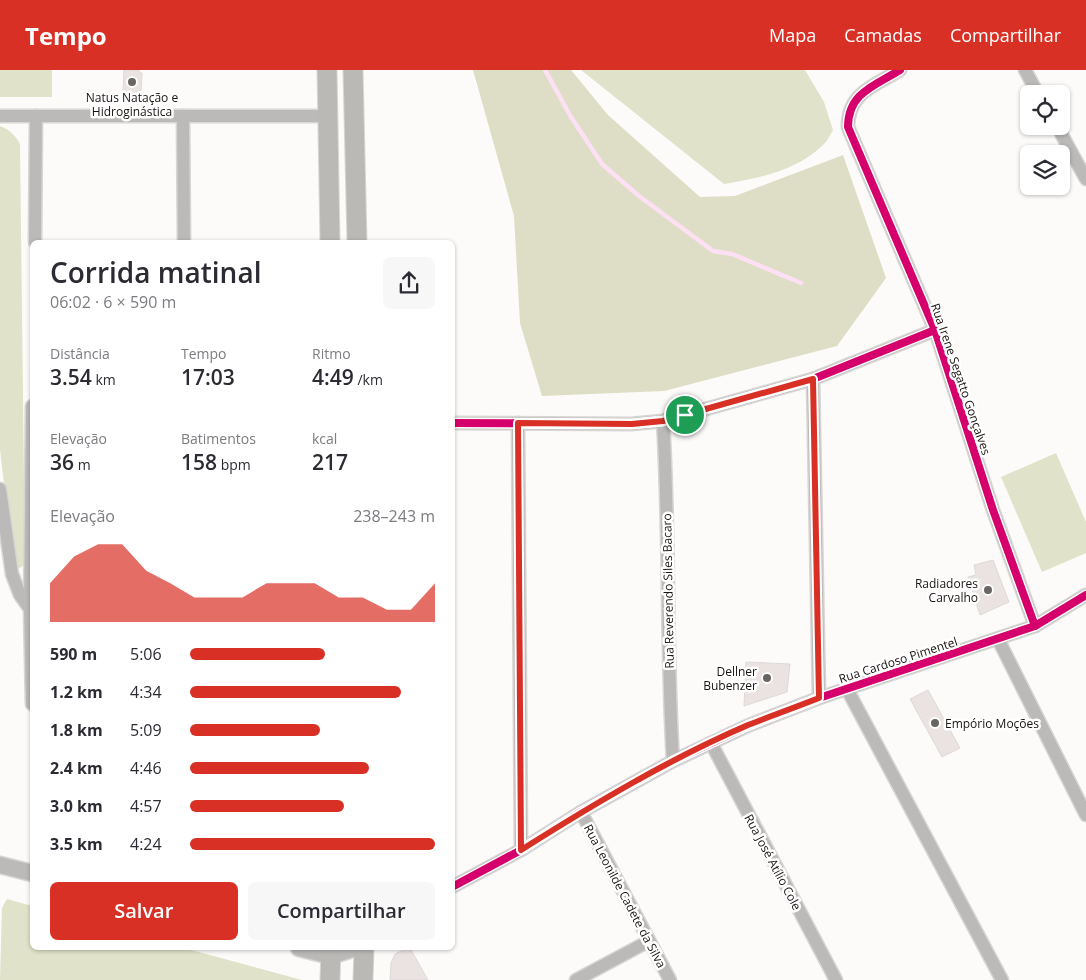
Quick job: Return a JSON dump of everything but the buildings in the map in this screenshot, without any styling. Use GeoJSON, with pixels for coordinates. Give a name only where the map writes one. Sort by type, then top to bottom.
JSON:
{"type":"FeatureCollection","features":[{"type":"Feature","properties":{"kind":"main road"},"geometry":{"type":"LineString","coordinates":[[327,70],[330,240]]}},
{"type":"Feature","properties":{"kind":"main road"},"geometry":{"type":"LineString","coordinates":[[353,70],[357,240]]}},
{"type":"Feature","properties":{"kind":"main road"},"geometry":{"type":"LineString","coordinates":[[330,168],[338,180],[340,240]]}},
{"type":"Feature","properties":{"kind":"main road"},"geometry":{"type":"LineString","coordinates":[[364,950],[364,980]]}},
{"type":"Feature","properties":{"kind":"main road"},"geometry":{"type":"LineString","coordinates":[[330,980],[331,952]]}},
{"type":"Feature","properties":{"kind":"street","name":"Rua Irene Segatto Gonçalves"},"geometry":{"type":"LineString","coordinates":[[900,70],[862,93],[853,103],[848,114],[848,127],[935,330],[993,510],[1034,626]]}},
{"type":"Feature","properties":{"kind":"street"},"geometry":{"type":"LineString","coordinates":[[1025,70],[1033,85]]}},
{"type":"Feature","properties":{"kind":"street"},"geometry":{"type":"LineString","coordinates":[[0,116],[329,116]]}},
{"type":"Feature","properties":{"kind":"street"},"geometry":{"type":"LineString","coordinates":[[34,240],[36,116]]}},
{"type":"Feature","properties":{"kind":"street"},"geometry":{"type":"LineString","coordinates":[[184,116],[184,240]]}},
{"type":"Feature","properties":{"kind":"street"},"geometry":{"type":"LineString","coordinates":[[1062,135],[1086,179]]}},
{"type":"Feature","properties":{"kind":"street"},"geometry":{"type":"LineString","coordinates":[[455,423],[632,424],[663,421],[813,379],[935,330]]}},
{"type":"Feature","properties":{"kind":"street"},"geometry":{"type":"LineString","coordinates":[[813,379],[819,698]]}},
{"type":"Feature","properties":{"kind":"street","name":"Rua Reverendo Siles Bacaro"},"geometry":{"type":"LineString","coordinates":[[663,421],[666,469],[669,704],[673,761]]}},
{"type":"Feature","properties":{"kind":"street"},"geometry":{"type":"LineString","coordinates":[[518,423],[521,850]]}},
{"type":"Feature","properties":{"kind":"street"},"geometry":{"type":"LineString","coordinates":[[0,489],[12,574],[20,595],[30,609]]}},
{"type":"Feature","properties":{"kind":"street","name":"Rua Cardoso Pimentel"},"geometry":{"type":"LineString","coordinates":[[455,885],[521,850],[581,812],[673,761],[711,743],[819,698],[1034,626],[1086,595]]}},
{"type":"Feature","properties":{"kind":"street"},"geometry":{"type":"LineString","coordinates":[[998,639],[1082,798],[1086,815]]}},
{"type":"Feature","properties":{"kind":"street"},"geometry":{"type":"LineString","coordinates":[[847,689],[1002,980]]}},
{"type":"Feature","properties":{"kind":"street","name":"Rua José Atílio Cole"},"geometry":{"type":"LineString","coordinates":[[711,743],[836,980]]}},
{"type":"Feature","properties":{"kind":"street","name":"Rua Leonilde Cadete da Silva"},"geometry":{"type":"LineString","coordinates":[[581,812],[670,980]]}},
{"type":"Feature","properties":{"kind":"street"},"geometry":{"type":"LineString","coordinates":[[0,865],[30,872]]}},
{"type":"Feature","properties":{"kind":"street"},"geometry":{"type":"LineString","coordinates":[[576,980],[649,941]]}},
{"type":"Feature","properties":{"kind":"street"},"geometry":{"type":"LineString","coordinates":[[315,950],[331,952]]}},
{"type":"Feature","properties":{"kind":"green space"},"geometry":{"type":"Polygon","coordinates":[[[0,70],[52,70],[52,97],[0,97],[0,70]]]}},
{"type":"Feature","properties":{"kind":"green space"},"geometry":{"type":"Polygon","coordinates":[[[473,70],[571,70],[608,115],[700,197],[735,196],[843,155],[886,278],[837,346],[664,391],[542,396],[520,323],[514,216],[473,70]]]}},
{"type":"Feature","properties":{"kind":"green space"},"geometry":{"type":"Polygon","coordinates":[[[581,70],[805,70],[824,102],[833,130],[824,144],[812,155],[800,162],[764,176],[724,184],[581,70]]]}},
{"type":"Feature","properties":{"kind":"green space"},"geometry":{"type":"Polygon","coordinates":[[[0,126],[12,133],[20,144],[25,564],[20,568],[13,564],[0,449],[0,126]]]}},
{"type":"Feature","properties":{"kind":"green space"},"geometry":{"type":"Polygon","coordinates":[[[1056,453],[1086,522],[1086,553],[1042,572],[1001,477],[1056,453]]]}},
{"type":"Feature","properties":{"kind":"green space"},"geometry":{"type":"Polygon","coordinates":[[[7,899],[30,905],[30,950],[191,950],[302,980],[0,980],[2,908],[7,899]]]}},
{"type":"Feature","properties":{"kind":"waterway"},"geometry":{"type":"LineString","coordinates":[[545,70],[571,117],[602,164],[639,196],[713,251],[732,254],[801,283]]}},
{"type":"Feature","properties":{"kind":"cycle path"},"geometry":{"type":"LineString","coordinates":[[900,70],[872,86],[858,98],[852,106],[848,127],[935,330],[993,510],[1035,626]]}},
{"type":"Feature","properties":{"kind":"cycle path"},"geometry":{"type":"LineString","coordinates":[[455,423],[631,424],[663,421],[813,379],[935,330]]}},
{"type":"Feature","properties":{"kind":"cycle path"},"geometry":{"type":"LineString","coordinates":[[455,885],[521,850],[581,812],[673,761],[747,726],[819,698],[1035,626],[1086,595]]}},
{"type":"Feature","properties":{"kind":"place","name":"Natus Natação e Hidroginástica"},"geometry":{"type":"Point","coordinates":[132,82]}},
{"type":"Feature","properties":{"kind":"place","name":"Radiadores Carvalho"},"geometry":{"type":"Point","coordinates":[988,590]}},
{"type":"Feature","properties":{"kind":"place","name":"Dellner Bubenzer"},"geometry":{"type":"Point","coordinates":[767,678]}},
{"type":"Feature","properties":{"kind":"place","name":"Empório Moções"},"geometry":{"type":"Point","coordinates":[935,723]}},
{"type":"Feature","properties":{"kind":"route"},"geometry":{"type":"LineString","coordinates":[[813,379],[819,698],[748,726],[673,761],[581,812],[521,850],[518,423],[632,424],[663,421],[685,415],[813,379]]}}]}
